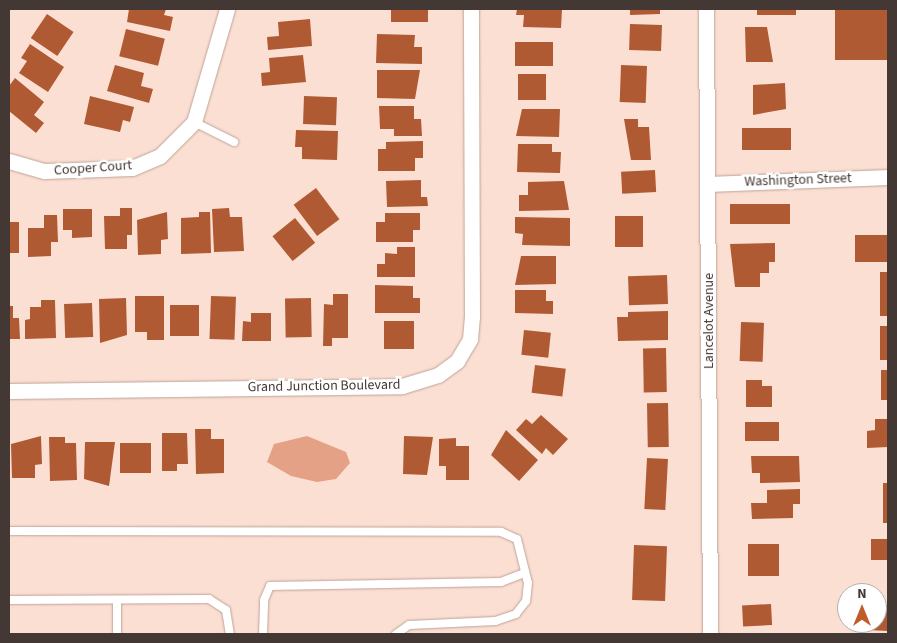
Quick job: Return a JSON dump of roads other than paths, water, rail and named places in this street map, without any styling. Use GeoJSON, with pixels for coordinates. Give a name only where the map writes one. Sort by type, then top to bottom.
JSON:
{"type":"FeatureCollection","features":[{"type":"Feature","properties":{"kind":"street","name":"Cooper Court"},"geometry":{"type":"LineString","coordinates":[[9,161],[45,171],[132,168],[160,156],[194,122],[227,9]]}},
{"type":"Feature","properties":{"kind":"street","name":"Grand Junction Boulevard"},"geometry":{"type":"LineString","coordinates":[[9,391],[402,386],[438,375],[457,361],[470,339],[472,317],[471,9]]}},
{"type":"Feature","properties":{"kind":"street","name":"Lancelot Avenue"},"geometry":{"type":"LineString","coordinates":[[706,9],[710,634]]}},
{"type":"Feature","properties":{"kind":"street","name":"Washington Street"},"geometry":{"type":"LineString","coordinates":[[708,184],[888,177]]}},
{"type":"Feature","properties":{"kind":"lane"},"geometry":{"type":"LineString","coordinates":[[194,122],[234,142]]}},
{"type":"Feature","properties":{"kind":"lane"},"geometry":{"type":"LineString","coordinates":[[9,530],[501,532],[517,539],[525,558],[524,573],[528,582],[526,601],[516,614],[496,621],[409,625],[396,634]]}},
{"type":"Feature","properties":{"kind":"lane"},"geometry":{"type":"LineString","coordinates":[[263,634],[264,600],[270,586],[501,582],[524,573]]}},
{"type":"Feature","properties":{"kind":"lane"},"geometry":{"type":"LineString","coordinates":[[9,600],[209,599],[226,610],[230,634]]}},
{"type":"Feature","properties":{"kind":"lane"},"geometry":{"type":"LineString","coordinates":[[117,600],[117,634]]}}]}
